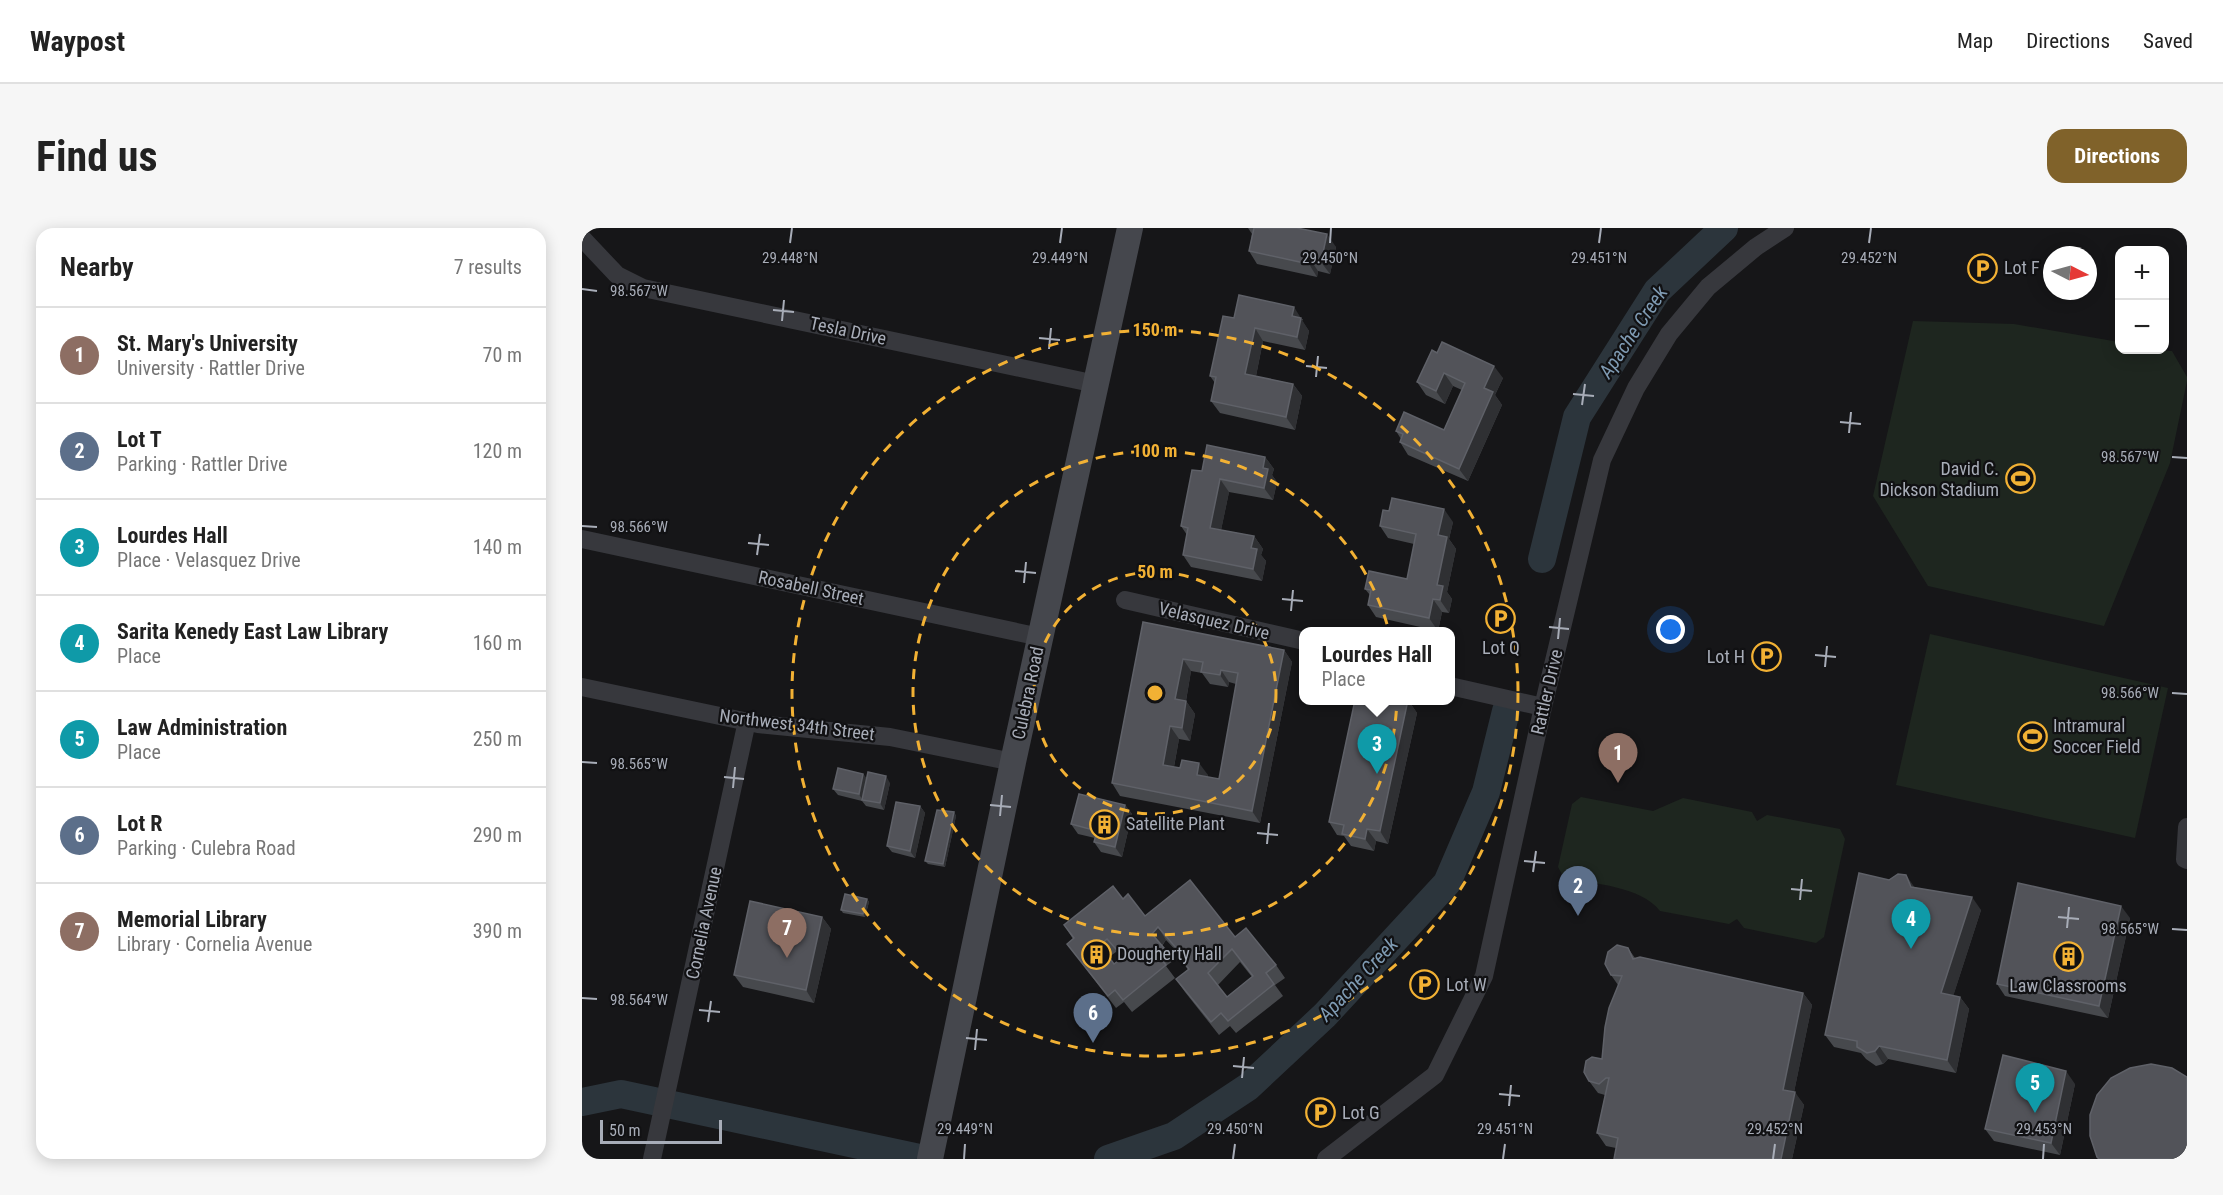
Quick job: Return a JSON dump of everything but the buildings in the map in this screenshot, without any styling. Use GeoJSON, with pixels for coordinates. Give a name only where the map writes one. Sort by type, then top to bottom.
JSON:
{"type":"FeatureCollection","features":[{"type":"Feature","properties":{"kind":"main road","name":"Culebra Road"},"geometry":{"type":"LineString","coordinates":[[930,1159],[1013,762],[1130,228]]}},
{"type":"Feature","properties":{"kind":"street","name":"Rattler Drive"},"geometry":{"type":"LineString","coordinates":[[1326,1159],[1435,1075],[1484,976],[1543,707],[1602,460],[1635,388],[1670,334],[1708,287],[1756,247],[1785,228]]}},
{"type":"Feature","properties":{"kind":"street","name":"Tesla Drive"},"geometry":{"type":"LineString","coordinates":[[582,238],[616,275],[643,288],[1096,384]]}},
{"type":"Feature","properties":{"kind":"street","name":"Rosabell Street"},"geometry":{"type":"LineString","coordinates":[[582,539],[1040,637]]}},
{"type":"Feature","properties":{"kind":"street","name":"Velasquez Drive"},"geometry":{"type":"LineString","coordinates":[[1125,600],[1299,640]]}},
{"type":"Feature","properties":{"kind":"street","name":"Northwest 34th Street"},"geometry":{"type":"LineString","coordinates":[[582,687],[747,721],[890,737],[1013,762]]}},
{"type":"Feature","properties":{"kind":"street"},"geometry":{"type":"LineString","coordinates":[[1455,687],[1543,707]]}},
{"type":"Feature","properties":{"kind":"street","name":"Cornelia Avenue"},"geometry":{"type":"LineString","coordinates":[[652,1159],[747,721]]}},
{"type":"Feature","properties":{"kind":"street"},"geometry":{"type":"LineString","coordinates":[[2186,860],[2187,827]]}},
{"type":"Feature","properties":{"kind":"shaded area","name":"David C. Dickson Stadium"},"geometry":{"type":"Polygon","coordinates":[[[1913,321],[2014,324],[2115,341],[2115,354],[2169,354],[2169,351],[2172,351],[2187,377],[2170,463],[2104,626],[1928,586],[1873,496],[1913,321]]]}},
{"type":"Feature","properties":{"kind":"shaded area","name":"Intramural Soccer Field"},"geometry":{"type":"Polygon","coordinates":[[[1930,634],[2168,688],[2135,838],[1896,785],[1930,634]]]}},
{"type":"Feature","properties":{"kind":"shaded area"},"geometry":{"type":"Polygon","coordinates":[[[1581,797],[1653,811],[1683,798],[1752,812],[1757,821],[1767,815],[1840,829],[1845,839],[1824,937],[1816,943],[1744,928],[1737,919],[1729,924],[1660,911],[1652,903],[1629,891],[1564,878],[1558,867],[1572,804],[1581,797]]]}},
{"type":"Feature","properties":{"kind":"waterway","name":"Apache Creek"},"geometry":{"type":"LineString","coordinates":[[1542,559],[1577,417],[1657,291],[1724,228]]}},
{"type":"Feature","properties":{"kind":"waterway","name":"Apache Creek"},"geometry":{"type":"LineString","coordinates":[[1108,1159],[1174,1136],[1248,1087],[1325,1015],[1447,883],[1486,792],[1506,711]]}},
{"type":"Feature","properties":{"kind":"waterway","name":"Apache Creek"},"geometry":{"type":"LineString","coordinates":[[582,1102],[621,1094],[924,1159]]}},
{"type":"Feature","properties":{"kind":"place","name":"Lot F"},"geometry":{"type":"Point","coordinates":[1983,268]}},
{"type":"Feature","properties":{"kind":"place","name":"David C. Dickson Stadium"},"geometry":{"type":"Point","coordinates":[2020,479]}},
{"type":"Feature","properties":{"kind":"place","name":"Lot Q"},"geometry":{"type":"Point","coordinates":[1501,619]}},
{"type":"Feature","properties":{"kind":"place","name":"Lot H"},"geometry":{"type":"Point","coordinates":[1766,657]}},
{"type":"Feature","properties":{"kind":"place","name":"Intramural Soccer Field"},"geometry":{"type":"Point","coordinates":[2032,736]}},
{"type":"Feature","properties":{"kind":"place","name":"Lourdes Hall"},"geometry":{"type":"Point","coordinates":[1377,774]}},
{"type":"Feature","properties":{"kind":"place","name":"St. Mary's University"},"geometry":{"type":"Point","coordinates":[1618,783]}},
{"type":"Feature","properties":{"kind":"place","name":"Satellite Plant"},"geometry":{"type":"Point","coordinates":[1105,824]}},
{"type":"Feature","properties":{"kind":"place","name":"Lot T"},"geometry":{"type":"Point","coordinates":[1578,916]}},
{"type":"Feature","properties":{"kind":"place","name":"Sarita Kenedy East Law Library"},"geometry":{"type":"Point","coordinates":[1911,949]}},
{"type":"Feature","properties":{"kind":"place","name":"Dougherty Hall"},"geometry":{"type":"Point","coordinates":[1096,954]}},
{"type":"Feature","properties":{"kind":"place","name":"Law Classrooms"},"geometry":{"type":"Point","coordinates":[2068,957]}},
{"type":"Feature","properties":{"kind":"place","name":"Memorial Library"},"geometry":{"type":"Point","coordinates":[787,958]}},
{"type":"Feature","properties":{"kind":"place","name":"Lot W"},"geometry":{"type":"Point","coordinates":[1425,985]}},
{"type":"Feature","properties":{"kind":"place","name":"Lot R"},"geometry":{"type":"Point","coordinates":[1093,1043]}},
{"type":"Feature","properties":{"kind":"place","name":"Lot G"},"geometry":{"type":"Point","coordinates":[1321,1113]}},
{"type":"Feature","properties":{"kind":"place","name":"Law Administration"},"geometry":{"type":"Point","coordinates":[2035,1113]}}]}
